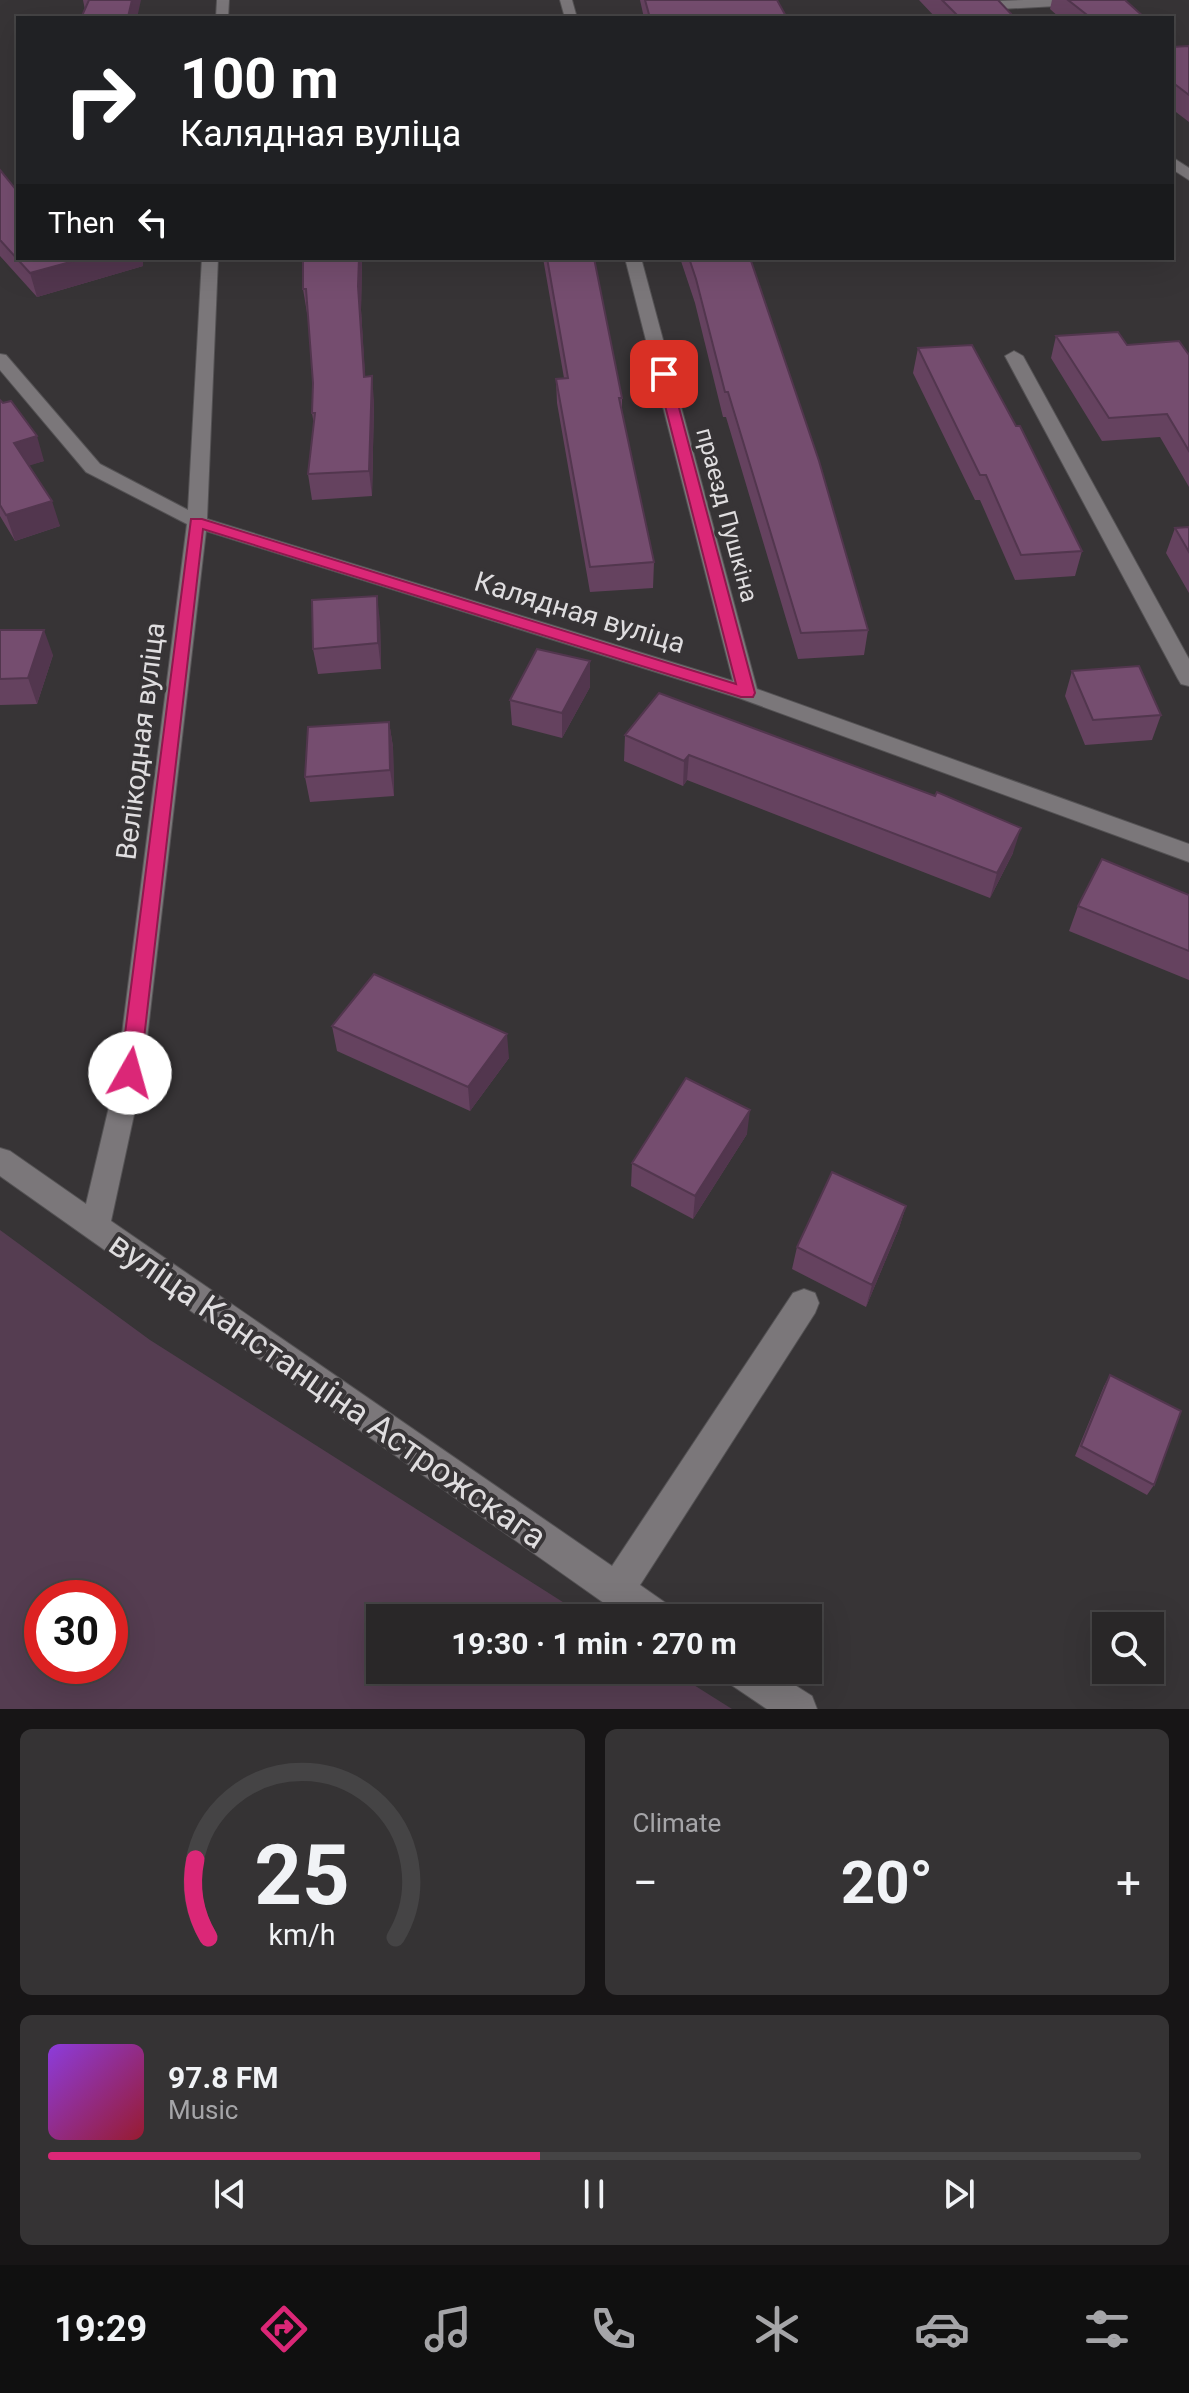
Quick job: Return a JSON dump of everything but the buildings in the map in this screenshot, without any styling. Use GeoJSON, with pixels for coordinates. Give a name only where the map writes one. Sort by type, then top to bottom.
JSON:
{"type":"FeatureCollection","features":[{"type":"Feature","properties":{"kind":"street"},"geometry":{"type":"LineString","coordinates":[[997,3],[1094,0]]}},
{"type":"Feature","properties":{"kind":"street"},"geometry":{"type":"LineString","coordinates":[[1174,163],[1189,176]]}},
{"type":"Feature","properties":{"kind":"street","name":"Велікодная вуліца"},"geometry":{"type":"LineString","coordinates":[[95,1227],[130,1073],[197,522],[210,260]]}},
{"type":"Feature","properties":{"kind":"street","name":"праезд Пушкіна"},"geometry":{"type":"LineString","coordinates":[[634,260],[747,693]]}},
{"type":"Feature","properties":{"kind":"street"},"geometry":{"type":"LineString","coordinates":[[1014,356],[1189,679]]}},
{"type":"Feature","properties":{"kind":"street","name":"Калядная вуліца"},"geometry":{"type":"LineString","coordinates":[[0,359],[93,468],[197,522],[747,693],[1189,853]]}},
{"type":"Feature","properties":{"kind":"street","name":"вуліца Канстанціна Астрожскага"},"geometry":{"type":"LineString","coordinates":[[0,1160],[636,1604]]}},
{"type":"Feature","properties":{"kind":"street"},"geometry":{"type":"LineString","coordinates":[[616,1591],[804,1303]]}},
{"type":"Feature","properties":{"kind":"street"},"geometry":{"type":"LineString","coordinates":[[761,1684],[799,1709]]}},
{"type":"Feature","properties":{"kind":"shaded area"},"geometry":{"type":"Polygon","coordinates":[[[0,1230],[150,1340],[566,1604],[366,1604],[366,1684],[692,1684],[732,1709],[0,1709],[0,1230]]]}},
{"type":"Feature","properties":{"kind":"route"},"geometry":{"type":"LineString","coordinates":[[130,1073],[197,522],[747,693],[664,374]]}}]}
